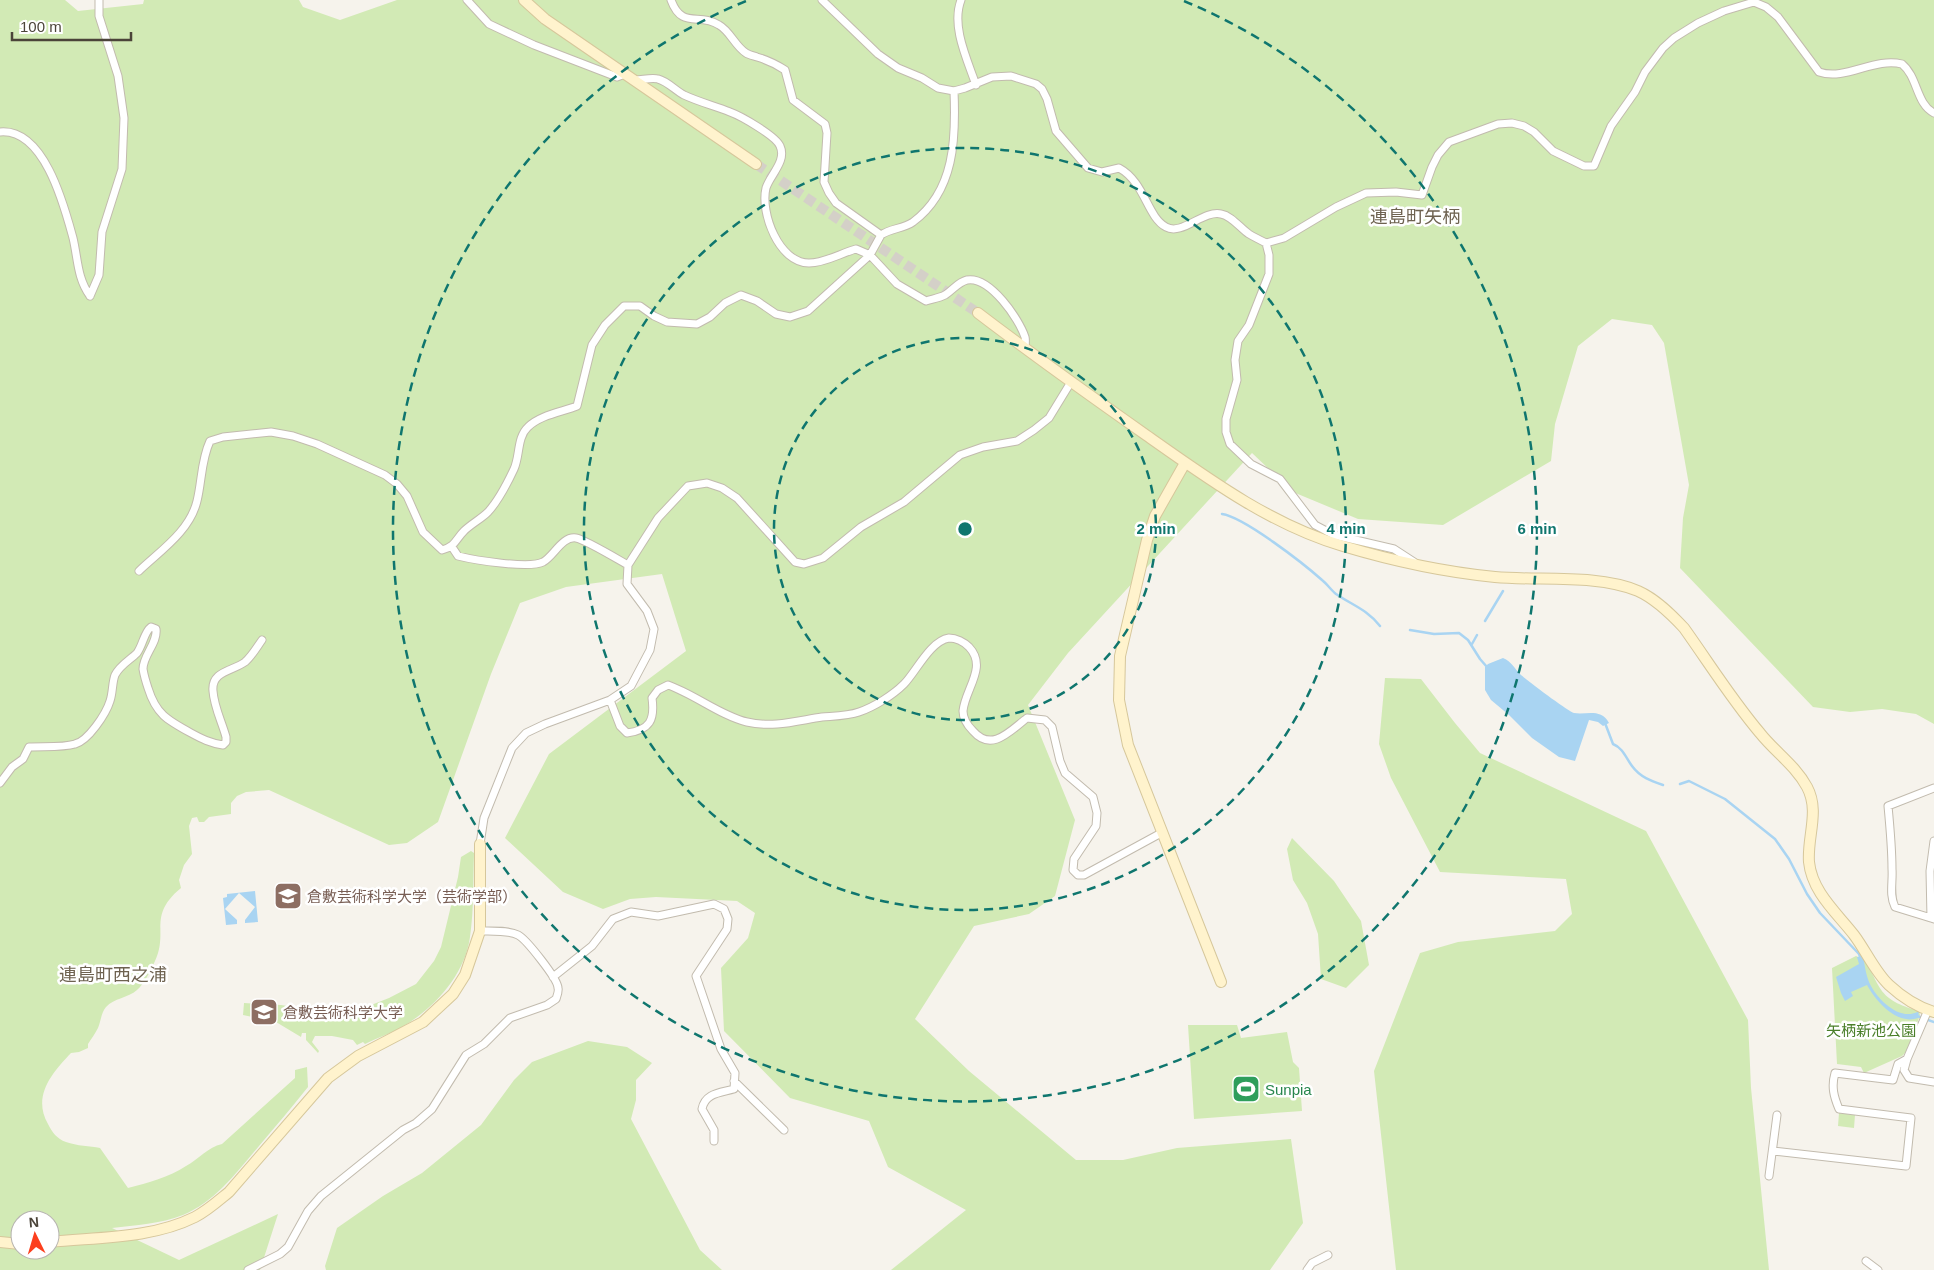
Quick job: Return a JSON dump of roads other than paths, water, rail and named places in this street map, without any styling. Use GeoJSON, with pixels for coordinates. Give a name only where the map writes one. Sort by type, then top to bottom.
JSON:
{"type":"FeatureCollection","features":[{"type":"Feature","properties":{"kind":"street"},"geometry":{"type":"LineString","coordinates":[[0,132],[15,133],[26,140],[38,151],[46,165],[60,194],[73,241],[82,285],[90,296],[99,274],[102,232],[122,169],[124,118],[118,76],[99,16],[99,0]]}},
{"type":"Feature","properties":{"kind":"street"},"geometry":{"type":"LineString","coordinates":[[467,0],[489,24],[617,77],[625,74]]}},
{"type":"Feature","properties":{"kind":"street"},"geometry":{"type":"LineString","coordinates":[[524,0],[545,19],[756,164]]}},
{"type":"Feature","properties":{"kind":"street"},"geometry":{"type":"LineString","coordinates":[[671,0],[678,14],[683,18],[710,20],[720,25],[746,53],[776,64],[785,70],[793,100],[825,124],[827,133],[824,182],[829,193],[836,203],[881,235]]}},
{"type":"Feature","properties":{"kind":"street"},"geometry":{"type":"LineString","coordinates":[[822,0],[878,54],[898,68],[922,78],[938,88],[954,91],[976,85],[992,76],[1011,76],[1036,84],[1042,89],[1047,100],[1056,131],[1088,168],[1102,172],[1119,168],[1127,172],[1137,183],[1160,223],[1168,228],[1175,229],[1212,214],[1221,214],[1229,218],[1248,234],[1266,243],[1284,238],[1336,207],[1366,194],[1396,192],[1422,195],[1438,155],[1449,142],[1498,124],[1512,123],[1524,126],[1534,132],[1553,151],[1584,166],[1594,166],[1611,126],[1635,92],[1645,72],[1664,48],[1674,38],[1698,23],[1745,3],[1754,2],[1766,6],[1778,17],[1819,72],[1824,74],[1853,72],[1870,65],[1902,64],[1912,76],[1923,104],[1934,113]]}},
{"type":"Feature","properties":{"kind":"street"},"geometry":{"type":"LineString","coordinates":[[962,0],[958,10],[958,27],[976,85]]}},
{"type":"Feature","properties":{"kind":"street"},"geometry":{"type":"LineString","coordinates":[[636,80],[658,78],[682,94],[706,105],[732,113],[771,136],[780,146],[781,158],[766,187],[766,203],[772,231],[780,247],[793,259],[809,263],[856,249],[870,254],[897,284],[926,301],[945,294],[959,283],[969,280],[980,282],[993,290],[1005,302],[1026,338],[1025,348]]}},
{"type":"Feature","properties":{"kind":"street"},"geometry":{"type":"LineString","coordinates":[[139,571],[173,541],[197,504],[204,454],[210,441],[224,437],[271,432],[293,436],[316,444],[385,475],[397,484],[407,496],[423,532],[442,550],[452,547],[464,531],[488,512],[502,493],[514,468],[519,452],[520,439],[527,427],[540,419],[577,406],[592,345],[605,324],[624,306],[640,306],[667,322],[697,324],[710,317],[725,303],[741,295],[757,301],[776,314],[790,317],[808,311],[870,254],[881,235],[888,230],[906,226],[913,222],[930,206],[942,188],[952,150],[955,122],[954,91]]}},
{"type":"Feature","properties":{"kind":"street"},"geometry":{"type":"LineString","coordinates":[[1266,243],[1269,255],[1269,274],[1249,325],[1238,341],[1235,360],[1237,380],[1226,419],[1226,432],[1230,444],[1251,464],[1280,479],[1315,525],[1334,535],[1394,549],[1420,566]]}},
{"type":"Feature","properties":{"kind":"street"},"geometry":{"type":"LineString","coordinates":[[978,313],[1185,463],[1228,491],[1305,533],[1344,546],[1420,566],[1495,577],[1601,582],[1638,591],[1671,614],[1684,628],[1760,734],[1794,766],[1809,791],[1814,818],[1810,862],[1812,873],[1823,896],[1854,935],[1887,984],[1928,1015],[1907,1059],[1904,1070],[1908,1078],[1934,1082]]}},
{"type":"Feature","properties":{"kind":"street"},"geometry":{"type":"LineString","coordinates":[[60,1241],[159,1230],[195,1217],[210,1208],[244,1177],[298,1111],[328,1078],[358,1056],[423,1022],[453,994],[466,976],[480,931],[480,844],[484,818],[512,748],[526,733],[610,700],[631,686],[650,650],[654,629],[647,611],[627,584],[628,565],[664,511],[688,486],[707,483],[722,488],[737,498],[795,562],[804,564],[823,558],[861,527],[904,502],[960,455],[984,447],[1017,441],[1034,430],[1049,418],[1071,382]]}},
{"type":"Feature","properties":{"kind":"street"},"geometry":{"type":"LineString","coordinates":[[1185,463],[1154,516],[1147,540],[1120,656],[1119,700],[1128,745],[1221,982]]}},
{"type":"Feature","properties":{"kind":"street"},"geometry":{"type":"LineString","coordinates":[[452,547],[458,556],[477,560],[531,565],[542,562],[568,539],[577,538],[628,565]]}},
{"type":"Feature","properties":{"kind":"street"},"geometry":{"type":"LineString","coordinates":[[0,783],[12,767],[23,759],[29,747],[74,744],[86,737],[102,718],[109,704],[115,675],[137,653],[148,629],[151,627],[156,629],[157,634],[145,658],[143,670],[153,704],[171,722],[210,743],[223,745],[226,742],[226,737],[215,704],[212,690],[214,681],[218,675],[245,662],[262,640]]}},
{"type":"Feature","properties":{"kind":"street"},"geometry":{"type":"LineString","coordinates":[[610,700],[620,726],[627,733],[638,732],[651,721],[654,710],[652,698],[658,690],[668,685],[745,722],[770,726],[859,712],[890,696],[904,684],[930,650],[939,643],[948,638],[959,640],[972,650],[977,667],[963,712],[968,726],[978,737],[994,740],[1010,734],[1027,718],[1045,720],[1052,727],[1065,772],[1093,797],[1097,813],[1096,826],[1074,859],[1074,870],[1078,875],[1084,875],[1163,832]]}},
{"type":"Feature","properties":{"kind":"street"},"geometry":{"type":"LineString","coordinates":[[1934,788],[1888,806],[1892,869],[1891,894],[1893,903],[1895,907],[1933,919],[1930,871],[1934,841]]}},
{"type":"Feature","properties":{"kind":"street"},"geometry":{"type":"LineString","coordinates":[[553,977],[592,946],[613,919],[631,912],[658,916],[714,904],[724,909],[728,919],[727,929],[696,976],[721,1049],[735,1073],[734,1089],[709,1097],[704,1101],[702,1109],[714,1130],[714,1141]]}},
{"type":"Feature","properties":{"kind":"street"},"geometry":{"type":"LineString","coordinates":[[248,1270],[288,1247],[308,1211],[321,1196],[403,1130],[416,1123],[428,1113],[466,1054],[484,1044],[510,1018],[556,999],[558,988],[553,977],[526,942],[518,935],[499,931],[480,931]]}},
{"type":"Feature","properties":{"kind":"street"},"geometry":{"type":"LineString","coordinates":[[1773,1151],[1906,1166],[1911,1118],[1839,1109],[1834,1096],[1832,1082],[1835,1073],[1893,1080],[1898,1064],[1907,1059]]}},
{"type":"Feature","properties":{"kind":"street"},"geometry":{"type":"LineString","coordinates":[[734,1081],[784,1130]]}},
{"type":"Feature","properties":{"kind":"street"},"geometry":{"type":"LineString","coordinates":[[1769,1176],[1777,1115]]}},
{"type":"Feature","properties":{"kind":"street"},"geometry":{"type":"LineString","coordinates":[[1307,1270],[1312,1263],[1328,1255]]}},
{"type":"Feature","properties":{"kind":"street"},"geometry":{"type":"LineString","coordinates":[[1866,1261],[1878,1270]]}},
{"type":"Feature","properties":{"kind":"water"},"geometry":{"type":"Polygon","coordinates":[[[1503,658],[1511,663],[1530,682],[1570,711],[1574,713],[1593,713],[1606,718],[1609,723],[1603,726],[1598,722],[1589,720],[1575,761],[1559,757],[1532,738],[1491,700],[1485,690],[1485,667],[1503,658]]]}},
{"type":"Feature","properties":{"kind":"water"},"geometry":{"type":"Polygon","coordinates":[[[255,891],[258,922],[245,923],[245,920],[255,907],[239,893],[225,909],[237,920],[237,924],[226,925],[223,898],[227,897],[227,894],[255,891]]]}},
{"type":"Feature","properties":{"kind":"water"},"geometry":{"type":"Polygon","coordinates":[[[1863,956],[1869,983],[1879,998],[1898,1012],[1912,1014],[1919,1011],[1918,1018],[1908,1019],[1894,1015],[1878,1001],[1867,985],[1851,992],[1853,996],[1845,1001],[1836,977],[1859,964],[1857,957],[1863,956]]]}},
{"type":"Feature","properties":{"kind":"waterway"},"geometry":{"type":"LineString","coordinates":[[1222,514],[1244,523],[1274,542],[1336,594],[1365,612],[1380,626]]}},
{"type":"Feature","properties":{"kind":"waterway"},"geometry":{"type":"LineString","coordinates":[[1485,621],[1503,591]]}},
{"type":"Feature","properties":{"kind":"waterway"},"geometry":{"type":"LineString","coordinates":[[1410,630],[1434,634],[1459,633],[1468,640],[1487,667]]}},
{"type":"Feature","properties":{"kind":"waterway"},"geometry":{"type":"LineString","coordinates":[[1472,644],[1477,635]]}},
{"type":"Feature","properties":{"kind":"waterway"},"geometry":{"type":"LineString","coordinates":[[1605,723],[1613,744],[1622,751],[1635,770],[1646,778],[1663,785]]}},
{"type":"Feature","properties":{"kind":"waterway"},"geometry":{"type":"LineString","coordinates":[[1680,784],[1689,781],[1725,799],[1775,839],[1789,859],[1807,894],[1820,913],[1859,954],[1861,959]]}},
{"type":"Feature","properties":{"kind":"waterway"},"geometry":{"type":"LineString","coordinates":[[1917,1016],[1934,1022]]}},
{"type":"Feature","properties":{"kind":"tunnel"},"geometry":{"type":"LineString","coordinates":[[756,164],[978,313]]}},
{"type":"Feature","properties":{"kind":"place","name":"倉敷芸術科学大学（芸術学部）"},"geometry":{"type":"Point","coordinates":[288,896]}},
{"type":"Feature","properties":{"kind":"place","name":"倉敷芸術科学大学"},"geometry":{"type":"Point","coordinates":[264,1012]}},
{"type":"Feature","properties":{"kind":"place","name":"Sunpia"},"geometry":{"type":"Point","coordinates":[1246,1089]}},
{"type":"Feature","properties":{"kind":"district","name":"連島町矢柄"},"geometry":{"type":"Point","coordinates":[1415,217]}},
{"type":"Feature","properties":{"kind":"district","name":"連島町西之浦"},"geometry":{"type":"Point","coordinates":[113,975]}},
{"type":"Feature","properties":{"kind":"park label","name":"矢柄新池公園"},"geometry":{"type":"Point","coordinates":[1871,1030]}}]}
